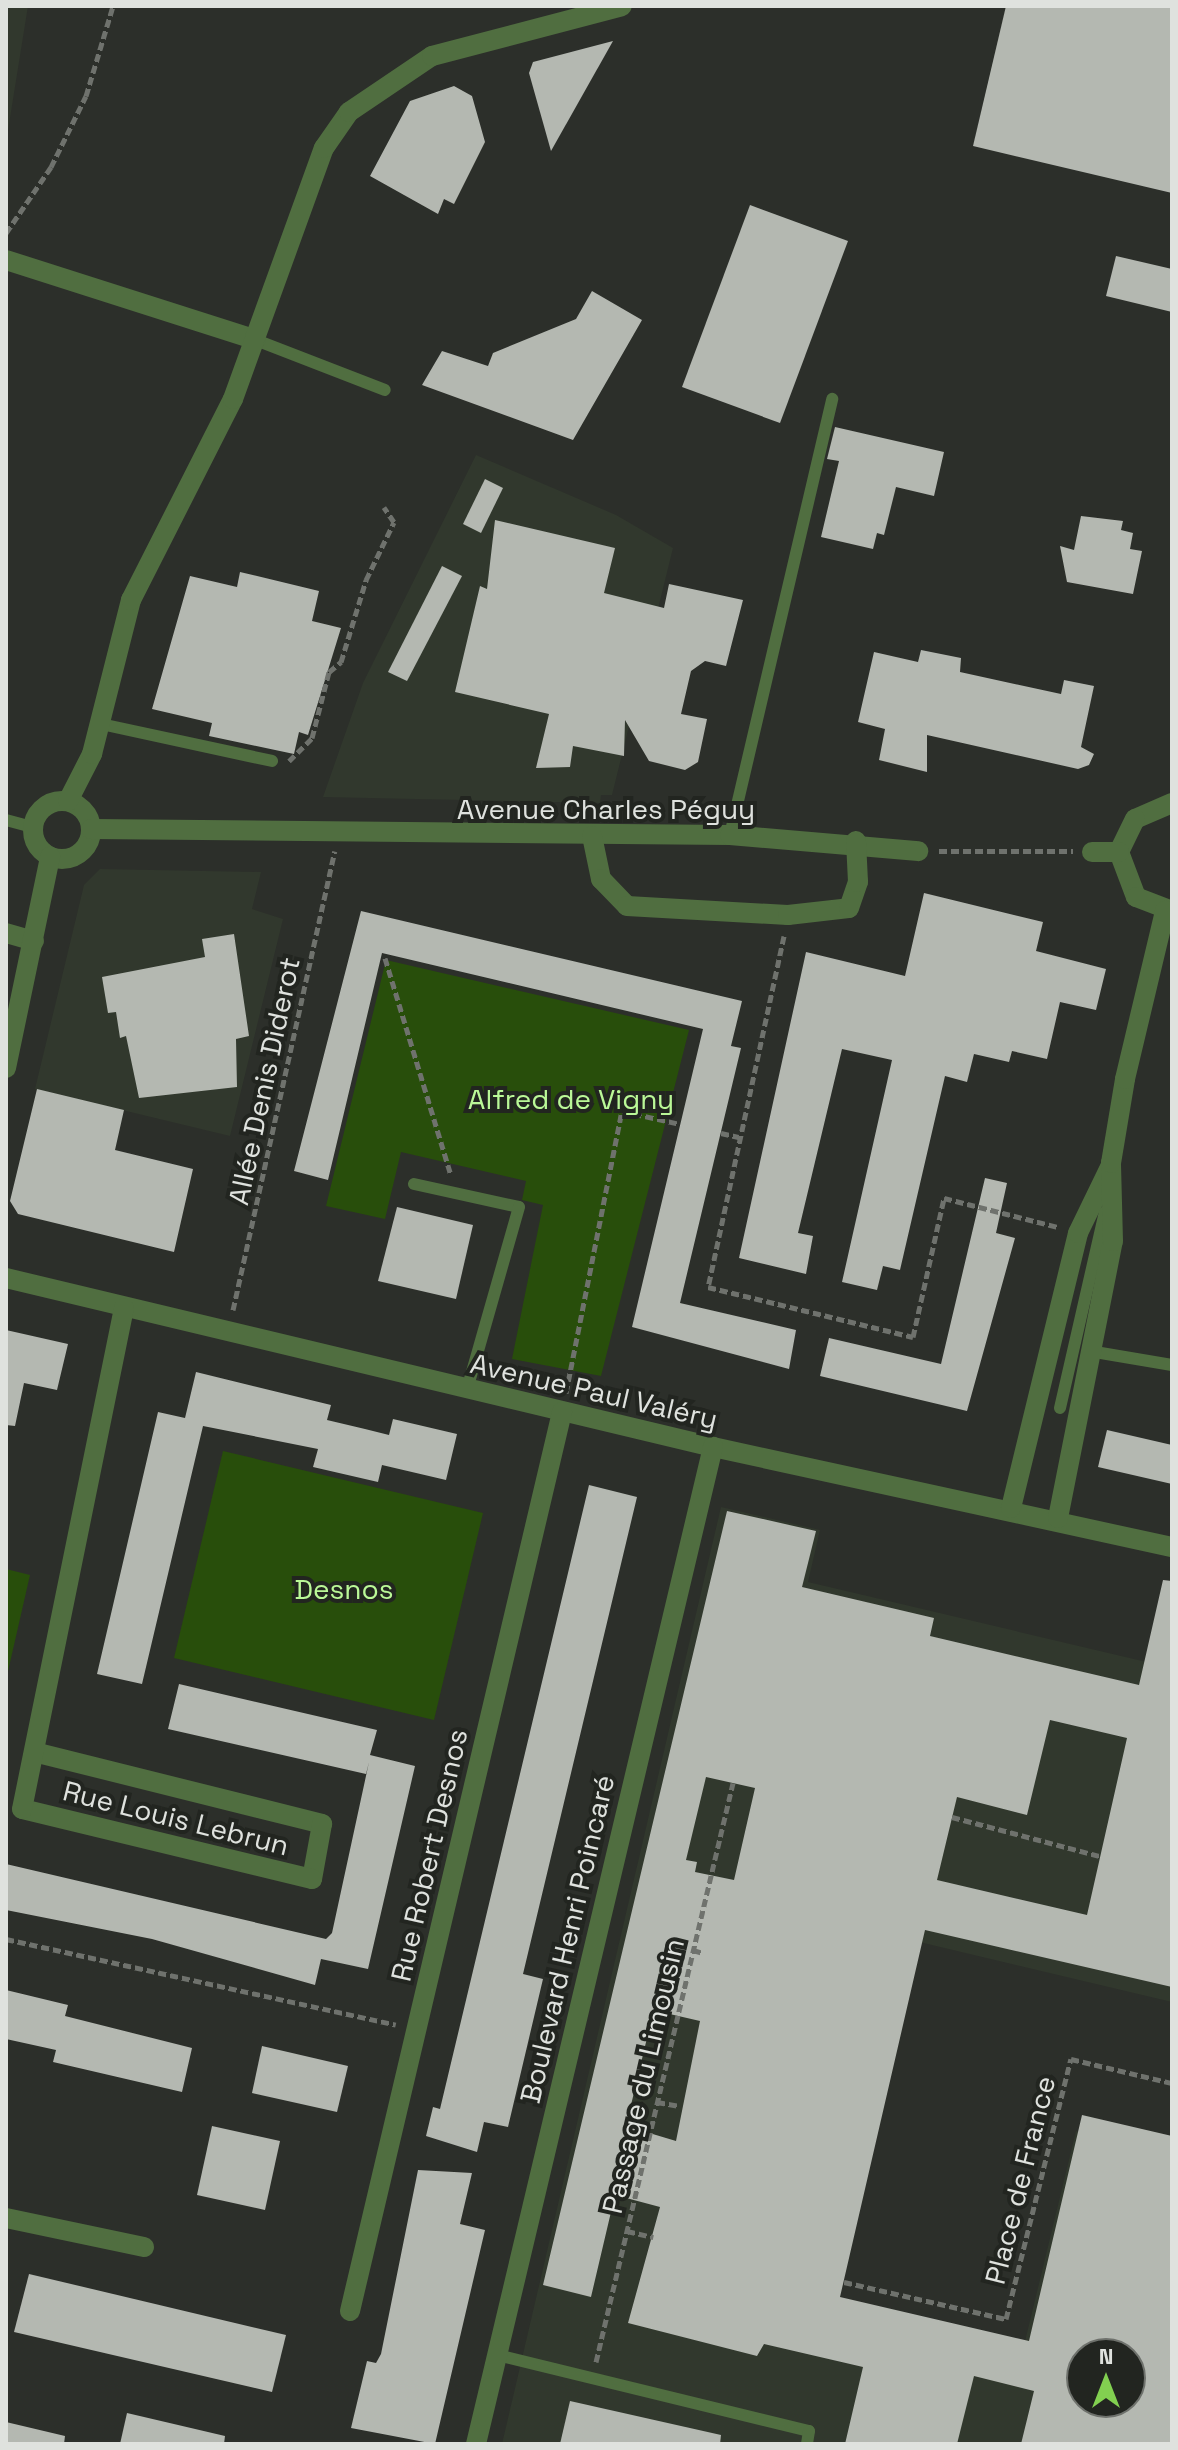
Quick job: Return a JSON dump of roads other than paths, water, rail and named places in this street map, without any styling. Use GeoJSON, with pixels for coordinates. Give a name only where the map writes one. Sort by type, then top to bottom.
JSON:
{"type":"FeatureCollection","features":[{"type":"Feature","properties":{"kind":"street"},"geometry":{"type":"LineString","coordinates":[[68,801],[101,724],[131,600],[256,340],[324,148],[349,112],[383,82],[432,56],[622,6]]}},
{"type":"Feature","properties":{"kind":"street"},"geometry":{"type":"LineString","coordinates":[[6,260],[256,340]]}},
{"type":"Feature","properties":{"kind":"street"},"geometry":{"type":"LineString","coordinates":[[6,1068],[50,857],[33,827],[49,803],[68,801],[85,811],[91,829],[78,855],[50,857]]}},
{"type":"Feature","properties":{"kind":"street"},"geometry":{"type":"LineString","coordinates":[[1011,1508],[1078,1233],[1111,1163],[1169,911],[1126,884],[1119,852],[1135,819],[1172,803]]}},
{"type":"Feature","properties":{"kind":"street","name":"Avenue Charles Péguy"},"geometry":{"type":"LineString","coordinates":[[91,829],[338,837],[730,835],[856,841],[918,851]]}},
{"type":"Feature","properties":{"kind":"street"},"geometry":{"type":"LineString","coordinates":[[592,836],[601,879],[627,906],[788,915],[849,908],[858,882],[856,841]]}},
{"type":"Feature","properties":{"kind":"street"},"geometry":{"type":"LineString","coordinates":[[1092,852],[1119,852]]}},
{"type":"Feature","properties":{"kind":"street"},"geometry":{"type":"LineString","coordinates":[[6,933],[34,941]]}},
{"type":"Feature","properties":{"kind":"street"},"geometry":{"type":"LineString","coordinates":[[1058,1518],[1095,1352],[1113,1241],[1111,1163]]}},
{"type":"Feature","properties":{"kind":"street","name":"Avenue Paul Valéry"},"geometry":{"type":"LineString","coordinates":[[6,1278],[228,1334],[713,1447],[1058,1518],[1172,1547]]}},
{"type":"Feature","properties":{"kind":"street","name":"Rue Louis Lebrun"},"geometry":{"type":"LineString","coordinates":[[34,1752],[322,1824],[312,1879],[22,1809],[124,1308]]}},
{"type":"Feature","properties":{"kind":"street","name":"Rue Robert Desnos"},"geometry":{"type":"LineString","coordinates":[[350,2311],[562,1412]]}},
{"type":"Feature","properties":{"kind":"street","name":"Boulevard Henri Poincaré"},"geometry":{"type":"LineString","coordinates":[[476,2444],[713,1447]]}},
{"type":"Feature","properties":{"kind":"street"},"geometry":{"type":"LineString","coordinates":[[6,2218],[144,2247]]}},
{"type":"Feature","properties":{"kind":"lane"},"geometry":{"type":"LineString","coordinates":[[256,340],[385,390]]}},
{"type":"Feature","properties":{"kind":"lane"},"geometry":{"type":"LineString","coordinates":[[730,835],[832,399]]}},
{"type":"Feature","properties":{"kind":"lane"},"geometry":{"type":"LineString","coordinates":[[101,724],[272,761]]}},
{"type":"Feature","properties":{"kind":"lane"},"geometry":{"type":"LineString","coordinates":[[6,820],[33,827]]}},
{"type":"Feature","properties":{"kind":"lane"},"geometry":{"type":"LineString","coordinates":[[1060,1408],[1111,1163]]}},
{"type":"Feature","properties":{"kind":"lane"},"geometry":{"type":"LineString","coordinates":[[414,1184],[519,1207],[467,1390]]}},
{"type":"Feature","properties":{"kind":"lane"},"geometry":{"type":"LineString","coordinates":[[1095,1352],[1172,1365]]}},
{"type":"Feature","properties":{"kind":"lane"},"geometry":{"type":"LineString","coordinates":[[497,2355],[809,2431],[807,2444]]}},
{"type":"Feature","properties":{"kind":"park label","name":"Alfred de Vigny"},"geometry":{"type":"Point","coordinates":[571,1099]}},
{"type":"Feature","properties":{"kind":"park label","name":"Desnos"},"geometry":{"type":"Point","coordinates":[344,1589]}}]}
